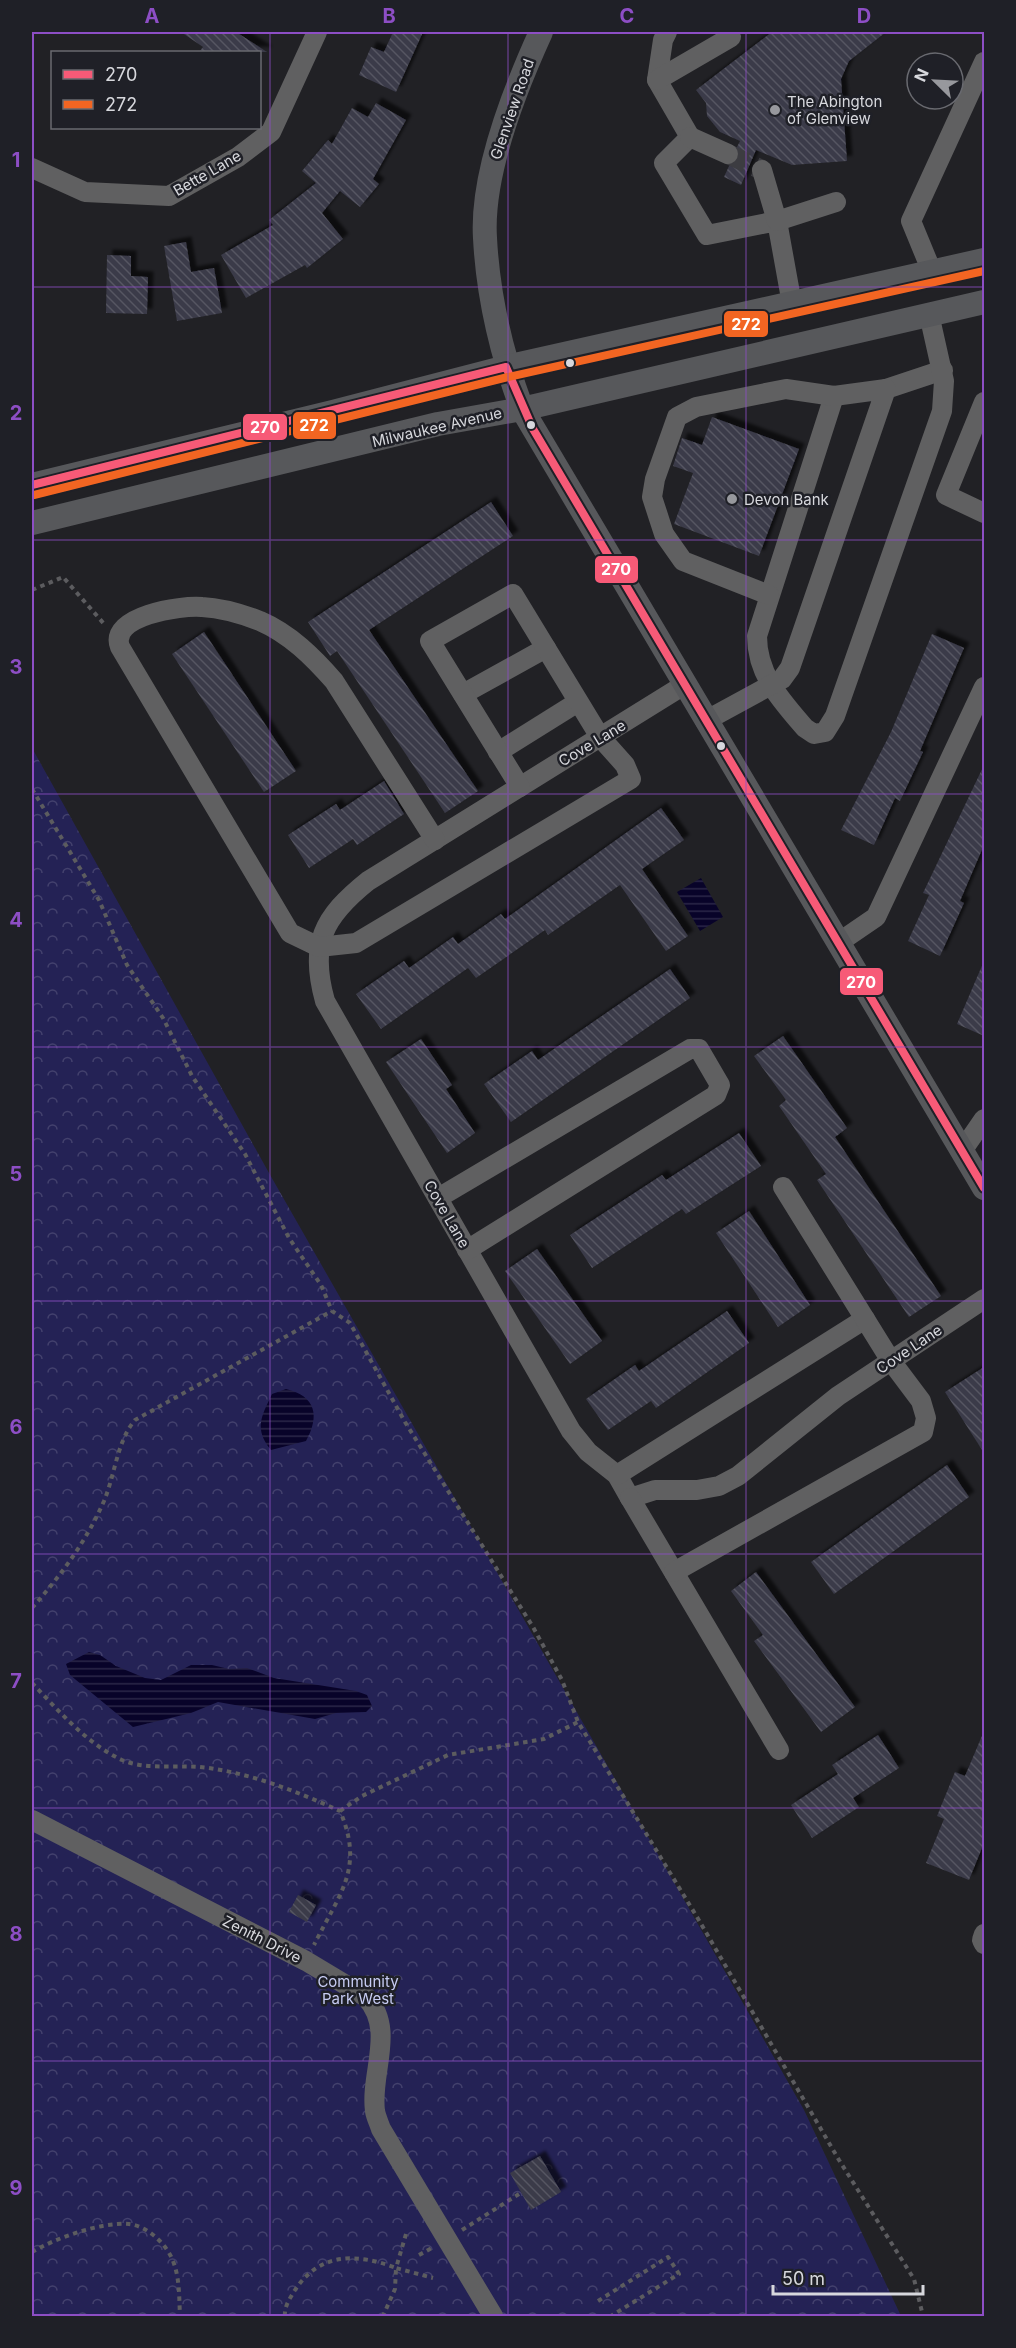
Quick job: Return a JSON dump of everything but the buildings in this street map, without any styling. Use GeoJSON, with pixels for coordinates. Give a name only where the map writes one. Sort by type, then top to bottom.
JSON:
{"type":"FeatureCollection","features":[{"type":"Feature","properties":{"kind":"main road","name":"Glenview Road"},"geometry":{"type":"LineString","coordinates":[[541,32],[521,74],[492,165],[484,237],[494,309],[507,367],[522,409],[984,1188]]}},
{"type":"Feature","properties":{"kind":"main road"},"geometry":{"type":"LineString","coordinates":[[32,485],[507,367],[984,260]]}},
{"type":"Feature","properties":{"kind":"main road","name":"Milwaukee Avenue"},"geometry":{"type":"LineString","coordinates":[[33,523],[438,424],[522,409],[984,302]]}},
{"type":"Feature","properties":{"kind":"street","name":"Bette Lane"},"geometry":{"type":"LineString","coordinates":[[32,168],[85,192],[169,196],[238,157],[271,132],[317,32]]}},
{"type":"Feature","properties":{"kind":"street"},"geometry":{"type":"LineString","coordinates":[[667,32],[663,40],[657,80],[690,137],[728,154]]}},
{"type":"Feature","properties":{"kind":"street"},"geometry":{"type":"LineString","coordinates":[[657,80],[731,37]]}},
{"type":"Feature","properties":{"kind":"street"},"geometry":{"type":"LineString","coordinates":[[932,272],[911,221],[984,62]]}},
{"type":"Feature","properties":{"kind":"street"},"geometry":{"type":"LineString","coordinates":[[690,137],[664,163],[707,235],[777,221],[836,202]]}},
{"type":"Feature","properties":{"kind":"street"},"geometry":{"type":"LineString","coordinates":[[762,170],[777,221],[792,304]]}},
{"type":"Feature","properties":{"kind":"street"},"geometry":{"type":"LineString","coordinates":[[834,396],[761,617],[757,644],[761,668],[771,685],[805,728],[813,734],[825,732],[830,728],[942,411],[945,395],[943,370],[929,314]]}},
{"type":"Feature","properties":{"kind":"street"},"geometry":{"type":"LineString","coordinates":[[769,595],[689,564],[676,555],[655,511],[652,497],[655,479],[677,417],[690,409],[786,389],[834,396],[886,390],[943,370]]}},
{"type":"Feature","properties":{"kind":"street"},"geometry":{"type":"LineString","coordinates":[[705,721],[782,679],[790,668],[799,648],[886,390]]}},
{"type":"Feature","properties":{"kind":"street"},"geometry":{"type":"LineString","coordinates":[[984,402],[946,495],[984,513]]}},
{"type":"Feature","properties":{"kind":"street"},"geometry":{"type":"LineString","coordinates":[[435,840],[334,681],[316,660],[285,634],[245,616],[201,606],[165,610],[123,627],[117,639],[290,933],[319,947],[356,943],[631,779],[625,765],[600,737],[513,594],[430,641],[520,787]]}},
{"type":"Feature","properties":{"kind":"street"},"geometry":{"type":"LineString","coordinates":[[463,694],[546,648]]}},
{"type":"Feature","properties":{"kind":"street","name":"Cove Lane"},"geometry":{"type":"LineString","coordinates":[[684,685],[368,882],[345,900],[331,915],[319,947],[317,963],[325,1001],[571,1431],[588,1452],[617,1475],[630,1498],[655,1490],[697,1491],[719,1486],[738,1476],[838,1396],[984,1299]]}},
{"type":"Feature","properties":{"kind":"street"},"geometry":{"type":"LineString","coordinates":[[838,943],[876,917],[984,687]]}},
{"type":"Feature","properties":{"kind":"street"},"geometry":{"type":"LineString","coordinates":[[498,752],[578,702]]}},
{"type":"Feature","properties":{"kind":"street"},"geometry":{"type":"LineString","coordinates":[[438,1198],[690,1049],[699,1049],[720,1085],[716,1095],[467,1250]]}},
{"type":"Feature","properties":{"kind":"street"},"geometry":{"type":"LineString","coordinates":[[962,1151],[984,1119]]}},
{"type":"Feature","properties":{"kind":"street"},"geometry":{"type":"LineString","coordinates":[[674,1572],[923,1432],[926,1418],[921,1401],[891,1361],[783,1187]]}},
{"type":"Feature","properties":{"kind":"street"},"geometry":{"type":"LineString","coordinates":[[617,1475],[865,1319]]}},
{"type":"Feature","properties":{"kind":"street"},"geometry":{"type":"LineString","coordinates":[[630,1498],[779,1750]]}},
{"type":"Feature","properties":{"kind":"street","name":"Zenith Drive"},"geometry":{"type":"LineString","coordinates":[[32,1820],[306,1961],[354,1988],[374,2006],[381,2023],[375,2110],[381,2129],[493,2316]]}},
{"type":"Feature","properties":{"kind":"path"},"geometry":{"type":"LineString","coordinates":[[32,590],[63,577],[117,639]]}},
{"type":"Feature","properties":{"kind":"path"},"geometry":{"type":"LineString","coordinates":[[32,789],[99,900],[127,965],[163,1018],[192,1076],[245,1154],[289,1238],[321,1285],[332,1311],[350,1323],[405,1422],[532,1627],[562,1680],[578,1722],[697,1917],[838,2160],[914,2279],[923,2316]]}},
{"type":"Feature","properties":{"kind":"path"},"geometry":{"type":"LineString","coordinates":[[32,1608],[74,1557],[91,1528],[115,1472],[125,1432],[135,1420],[332,1311]]}},
{"type":"Feature","properties":{"kind":"path"},"geometry":{"type":"LineString","coordinates":[[32,1683],[60,1713],[105,1751],[125,1761],[231,1772],[307,1796],[340,1811],[349,1832],[352,1853],[350,1868],[344,1887],[306,1961]]}},
{"type":"Feature","properties":{"kind":"path"},"geometry":{"type":"LineString","coordinates":[[340,1811],[362,1796],[448,1755],[544,1739],[578,1722]]}},
{"type":"Feature","properties":{"kind":"path"},"geometry":{"type":"LineString","coordinates":[[456,2234],[519,2194]]}},
{"type":"Feature","properties":{"kind":"path"},"geometry":{"type":"LineString","coordinates":[[32,2252],[48,2242],[95,2229],[120,2224],[136,2226],[161,2242],[173,2260],[179,2286],[180,2316]]}},
{"type":"Feature","properties":{"kind":"path"},"geometry":{"type":"LineString","coordinates":[[383,2316],[395,2289],[396,2268],[406,2234]]}},
{"type":"Feature","properties":{"kind":"path"},"geometry":{"type":"LineString","coordinates":[[419,2255],[435,2246]]}},
{"type":"Feature","properties":{"kind":"path"},"geometry":{"type":"LineString","coordinates":[[598,2301],[668,2257],[679,2274],[611,2316]]}},
{"type":"Feature","properties":{"kind":"path"},"geometry":{"type":"LineString","coordinates":[[285,2316],[290,2297],[299,2283],[326,2262],[362,2258],[433,2278]]}},
{"type":"Feature","properties":{"kind":"green space","name":"Community Park West"},"geometry":{"type":"Polygon","coordinates":[[[32,748],[269,1173],[804,2110],[901,2316],[32,2316],[32,748]]]}},
{"type":"Feature","properties":{"kind":"shaded area"},"geometry":{"type":"Polygon","coordinates":[[[701,878],[723,917],[700,931],[677,892],[701,878]]]}},
{"type":"Feature","properties":{"kind":"shaded area"},"geometry":{"type":"Polygon","coordinates":[[[286,1389],[296,1392],[309,1402],[314,1415],[313,1423],[306,1441],[271,1450],[262,1436],[262,1416],[272,1394],[286,1389]]]}},
{"type":"Feature","properties":{"kind":"shaded area"},"geometry":{"type":"Polygon","coordinates":[[[89,1652],[100,1655],[116,1666],[145,1678],[161,1680],[191,1665],[212,1665],[229,1669],[247,1668],[274,1678],[356,1691],[367,1695],[372,1706],[366,1712],[336,1713],[315,1719],[218,1702],[191,1713],[133,1727],[70,1675],[66,1664],[89,1652]]]}},
{"type":"Feature","properties":{"kind":"tunnel"},"geometry":{"type":"LineString","coordinates":[[728,154],[762,170]]}},
{"type":"Feature","properties":{"kind":"transit line","name":"272"},"geometry":{"type":"LineString","coordinates":[[34,495],[508,377],[984,271]]}},
{"type":"Feature","properties":{"kind":"transit line","name":"270"},"geometry":{"type":"LineString","coordinates":[[32,485],[506,367],[533,429],[984,1188]]}},
{"type":"Feature","properties":{"kind":"place","name":"The Abington of Glenview"},"geometry":{"type":"Point","coordinates":[775,110]}},
{"type":"Feature","properties":{"kind":"place","name":"Devon Bank"},"geometry":{"type":"Point","coordinates":[732,499]}}]}
